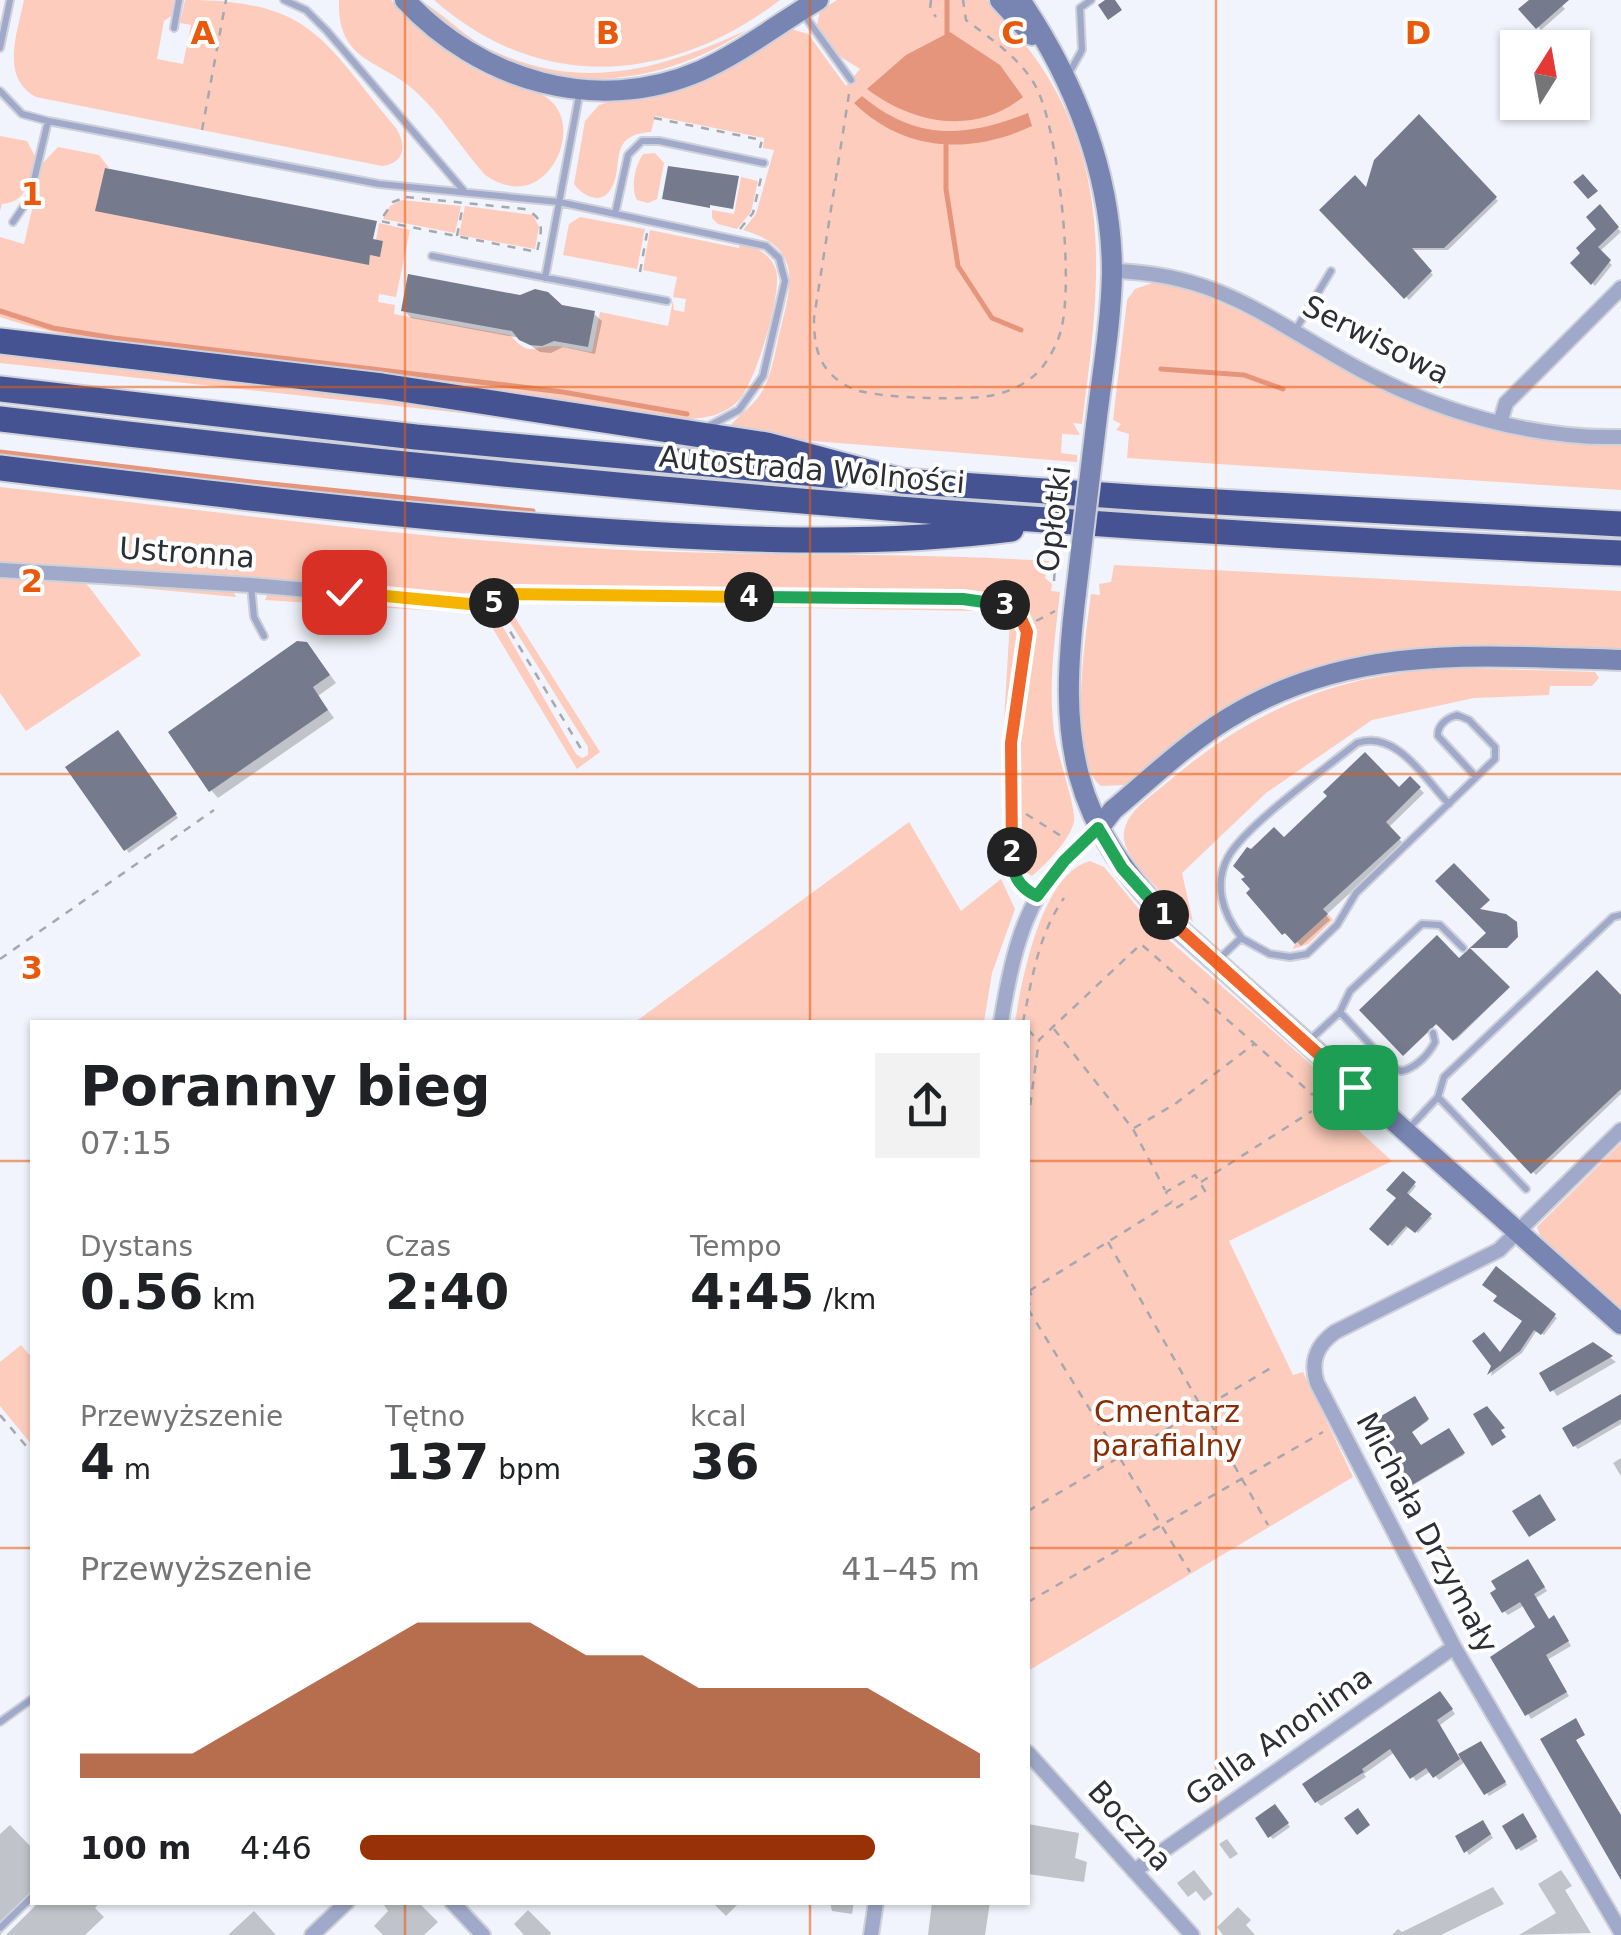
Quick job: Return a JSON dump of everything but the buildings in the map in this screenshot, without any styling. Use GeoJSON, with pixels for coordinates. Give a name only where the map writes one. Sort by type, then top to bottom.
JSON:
{"type":"FeatureCollection","features":[{"type":"Feature","properties":{"kind":"highway"},"geometry":{"type":"LineString","coordinates":[[0,326],[85,351]]}},
{"type":"Feature","properties":{"kind":"highway"},"geometry":{"type":"LineString","coordinates":[[0,341],[382,386],[768,445],[902,481],[1616,524]]}},
{"type":"Feature","properties":{"kind":"highway","name":"Autostrada Wolności"},"geometry":{"type":"LineString","coordinates":[[0,389],[416,437],[902,481]]}},
{"type":"Feature","properties":{"kind":"highway","name":"Autostrada Wolności"},"geometry":{"type":"LineString","coordinates":[[0,419],[586,484],[1066,523],[1621,553]]}},
{"type":"Feature","properties":{"kind":"highway"},"geometry":{"type":"LineString","coordinates":[[0,468],[476,521],[697,538],[934,539],[1066,523]]}},
{"type":"Feature","properties":{"kind":"street"},"geometry":{"type":"LineString","coordinates":[[405,0],[424,21],[478,60],[534,82],[581,90],[635,88],[676,80],[722,60],[805,4]]}},
{"type":"Feature","properties":{"kind":"street","name":"Opłotki"},"geometry":{"type":"LineString","coordinates":[[1000,0],[1054,59]]}},
{"type":"Feature","properties":{"kind":"street","name":"Opłotki"},"geometry":{"type":"LineString","coordinates":[[1020,0],[1066,80],[1083,119],[1107,209],[1112,272],[1109,321],[1068,600],[1068,724],[1077,772],[1098,828],[1118,862],[1146,896],[1516,1238],[1621,1324]]}},
{"type":"Feature","properties":{"kind":"street","name":"Serwisowa"},"geometry":{"type":"LineString","coordinates":[[1112,272],[1145,272],[1207,285],[1260,309],[1356,367],[1411,394],[1500,423],[1595,438],[1621,437]]}},
{"type":"Feature","properties":{"kind":"street"},"geometry":{"type":"LineString","coordinates":[[1500,423],[1506,403],[1621,288]]}},
{"type":"Feature","properties":{"kind":"street","name":"Ustronna"},"geometry":{"type":"LineString","coordinates":[[0,570],[251,585],[490,606]]}},
{"type":"Feature","properties":{"kind":"street"},"geometry":{"type":"LineString","coordinates":[[1002,1020],[1020,937],[1037,896],[1113,810],[1223,722],[1266,698],[1366,664],[1418,656],[1621,660]]}},
{"type":"Feature","properties":{"kind":"street"},"geometry":{"type":"LineString","coordinates":[[1516,1238],[1621,1130]]}},
{"type":"Feature","properties":{"kind":"street","name":"Michała Drzymały"},"geometry":{"type":"LineString","coordinates":[[1516,1238],[1495,1254],[1335,1332],[1320,1345],[1314,1365],[1317,1383],[1454,1647],[1620,1928]]}},
{"type":"Feature","properties":{"kind":"street","name":"Galla Anonima"},"geometry":{"type":"LineString","coordinates":[[1134,1871],[1454,1647]]}},
{"type":"Feature","properties":{"kind":"street","name":"Boczna"},"geometry":{"type":"LineString","coordinates":[[1030,1755],[1192,1935]]}},
{"type":"Feature","properties":{"kind":"street"},"geometry":{"type":"LineString","coordinates":[[312,1935],[344,1905]]}},
{"type":"Feature","properties":{"kind":"street"},"geometry":{"type":"LineString","coordinates":[[455,1905],[483,1935]]}},
{"type":"Feature","properties":{"kind":"street"},"geometry":{"type":"LineString","coordinates":[[871,1935],[876,1905]]}},
{"type":"Feature","properties":{"kind":"lane"},"geometry":{"type":"LineString","coordinates":[[0,48],[10,0]]}},
{"type":"Feature","properties":{"kind":"lane"},"geometry":{"type":"LineString","coordinates":[[174,28],[179,0]]}},
{"type":"Feature","properties":{"kind":"lane"},"geometry":{"type":"LineString","coordinates":[[284,0],[306,10],[327,31],[465,192]]}},
{"type":"Feature","properties":{"kind":"lane"},"geometry":{"type":"LineString","coordinates":[[1066,80],[1082,50],[1080,8],[1091,0]]}},
{"type":"Feature","properties":{"kind":"lane"},"geometry":{"type":"LineString","coordinates":[[805,4],[851,80]]}},
{"type":"Feature","properties":{"kind":"lane"},"geometry":{"type":"LineString","coordinates":[[545,278],[581,90]]}},
{"type":"Feature","properties":{"kind":"lane"},"geometry":{"type":"LineString","coordinates":[[0,92],[22,114],[48,121],[379,184],[559,202],[756,242],[774,252],[785,272],[763,376],[749,400],[718,423],[677,432]]}},
{"type":"Feature","properties":{"kind":"lane"},"geometry":{"type":"LineString","coordinates":[[13,222],[30,197],[48,121]]}},
{"type":"Feature","properties":{"kind":"lane"},"geometry":{"type":"LineString","coordinates":[[615,214],[628,155],[642,141],[764,162]]}},
{"type":"Feature","properties":{"kind":"lane"},"geometry":{"type":"LineString","coordinates":[[432,256],[667,301]]}},
{"type":"Feature","properties":{"kind":"lane"},"geometry":{"type":"LineString","coordinates":[[1295,330],[1331,271]]}},
{"type":"Feature","properties":{"kind":"lane"},"geometry":{"type":"LineString","coordinates":[[251,585],[254,617],[264,636]]}},
{"type":"Feature","properties":{"kind":"lane"},"geometry":{"type":"LineString","coordinates":[[490,606],[508,594],[963,599],[1006,605],[1025,624],[1026,653],[1011,743],[1014,877],[1037,896]]}},
{"type":"Feature","properties":{"kind":"lane"},"geometry":{"type":"LineString","coordinates":[[1449,804],[1392,744],[1378,739],[1357,742],[1266,818],[1227,859],[1221,898],[1228,918],[1241,938],[1270,954],[1308,954],[1337,925],[1356,893],[1449,804],[1495,759],[1497,752],[1466,718],[1451,717],[1439,728],[1438,736],[1476,777]]}},
{"type":"Feature","properties":{"kind":"lane"},"geometry":{"type":"LineString","coordinates":[[1405,1132],[1438,1097],[1444,1077],[1614,917],[1621,915]]}},
{"type":"Feature","properties":{"kind":"lane"},"geometry":{"type":"LineString","coordinates":[[1306,1044],[1340,1012],[1350,991],[1422,924],[1440,924],[1463,948]]}},
{"type":"Feature","properties":{"kind":"lane"},"geometry":{"type":"LineString","coordinates":[[1216,962],[1241,938]]}},
{"type":"Feature","properties":{"kind":"lane"},"geometry":{"type":"LineString","coordinates":[[1340,1012],[1390,1066],[1401,1072],[1411,1069],[1429,1052],[1435,1042],[1432,1033]]}},
{"type":"Feature","properties":{"kind":"lane"},"geometry":{"type":"LineString","coordinates":[[1321,1105],[1348,1080]]}},
{"type":"Feature","properties":{"kind":"lane"},"geometry":{"type":"LineString","coordinates":[[1438,1097],[1526,1190]]}},
{"type":"Feature","properties":{"kind":"lane"},"geometry":{"type":"LineString","coordinates":[[0,1722],[30,1700]]}},
{"type":"Feature","properties":{"kind":"lane"},"geometry":{"type":"LineString","coordinates":[[0,1928],[30,1899]]}},
{"type":"Feature","properties":{"kind":"path"},"geometry":{"type":"LineString","coordinates":[[202,130],[226,0]]}},
{"type":"Feature","properties":{"kind":"path"},"geometry":{"type":"LineString","coordinates":[[931,0],[930,8],[936,17]]}},
{"type":"Feature","properties":{"kind":"path"},"geometry":{"type":"LineString","coordinates":[[851,80],[814,318],[817,352],[828,372],[863,392],[969,398],[988,396],[1025,382],[1041,369],[1053,350],[1063,321],[1064,261],[1057,166],[1038,90],[1018,64],[966,20],[963,0]]}},
{"type":"Feature","properties":{"kind":"path"},"geometry":{"type":"LineString","coordinates":[[402,198],[463,203],[524,209],[536,214],[542,224],[537,252],[380,221],[386,208],[402,198]]}},
{"type":"Feature","properties":{"kind":"path"},"geometry":{"type":"LineString","coordinates":[[456,237],[463,203]]}},
{"type":"Feature","properties":{"kind":"path"},"geometry":{"type":"LineString","coordinates":[[640,272],[648,227]]}},
{"type":"Feature","properties":{"kind":"path"},"geometry":{"type":"LineString","coordinates":[[1054,581],[1055,564]]}},
{"type":"Feature","properties":{"kind":"path"},"geometry":{"type":"LineString","coordinates":[[1025,624],[1045,618],[1068,600]]}},
{"type":"Feature","properties":{"kind":"path"},"geometry":{"type":"LineString","coordinates":[[490,606],[504,620],[584,752]]}},
{"type":"Feature","properties":{"kind":"path"},"geometry":{"type":"LineString","coordinates":[[1011,808],[1067,840]]}},
{"type":"Feature","properties":{"kind":"path"},"geometry":{"type":"LineString","coordinates":[[0,959],[214,810]]}},
{"type":"Feature","properties":{"kind":"path"},"geometry":{"type":"LineString","coordinates":[[1022,1020],[1039,948],[1052,915],[1064,898]]}},
{"type":"Feature","properties":{"kind":"path"},"geometry":{"type":"LineString","coordinates":[[1030,1105],[1038,1040],[1141,944],[1321,1105],[1200,1183]]}},
{"type":"Feature","properties":{"kind":"path"},"geometry":{"type":"LineString","coordinates":[[1053,1027],[1133,1129],[1166,1192],[1176,1208],[1204,1190],[1195,1175],[1166,1192]]}},
{"type":"Feature","properties":{"kind":"path"},"geometry":{"type":"LineString","coordinates":[[1030,1032],[1038,1040]]}},
{"type":"Feature","properties":{"kind":"path"},"geometry":{"type":"LineString","coordinates":[[1133,1129],[1175,1104],[1256,1043]]}},
{"type":"Feature","properties":{"kind":"path"},"geometry":{"type":"LineString","coordinates":[[1030,1289],[1172,1202]]}},
{"type":"Feature","properties":{"kind":"path"},"geometry":{"type":"LineString","coordinates":[[1108,1242],[1268,1525]]}},
{"type":"Feature","properties":{"kind":"path"},"geometry":{"type":"LineString","coordinates":[[1030,1312],[1190,1572]]}},
{"type":"Feature","properties":{"kind":"path"},"geometry":{"type":"LineString","coordinates":[[1030,1510],[1276,1364]]}},
{"type":"Feature","properties":{"kind":"path"},"geometry":{"type":"LineString","coordinates":[[0,1415],[30,1451]]}},
{"type":"Feature","properties":{"kind":"path"},"geometry":{"type":"LineString","coordinates":[[1030,1601],[1323,1432]]}},
{"type":"Feature","properties":{"kind":"green space"},"geometry":{"type":"Polygon","coordinates":[[[24,0],[174,0],[171,16],[164,21],[157,59],[183,64],[191,25],[180,23],[185,0],[261,7],[288,17],[310,30],[349,70],[396,128],[402,152],[395,161],[382,166],[36,97],[18,78],[15,66],[15,40],[24,0]]]}},
{"type":"Feature","properties":{"kind":"green space"},"geometry":{"type":"Polygon","coordinates":[[[339,0],[391,0],[424,33],[461,61],[488,76],[546,97],[559,112],[563,124],[556,161],[539,180],[528,185],[505,185],[485,175],[424,99],[353,48],[340,20],[339,0]]]}},
{"type":"Feature","properties":{"kind":"green space"},"geometry":{"type":"Polygon","coordinates":[[[418,0],[487,48],[554,70],[587,73],[650,66],[747,30],[712,50],[637,75],[561,77],[523,68],[487,53],[452,31],[418,0]]]}},
{"type":"Feature","properties":{"kind":"green space"},"geometry":{"type":"Polygon","coordinates":[[[434,0],[780,0],[738,28],[695,49],[650,62],[606,67],[561,63],[518,51],[475,30],[434,0]]]}},
{"type":"Feature","properties":{"kind":"green space"},"geometry":{"type":"Polygon","coordinates":[[[837,0],[987,0],[1049,79],[1070,121],[1084,163],[1096,248],[1096,291],[1082,424],[1073,423],[1080,435],[1062,434],[1061,453],[1077,455],[1077,462],[788,439],[729,428],[764,388],[787,300],[789,271],[785,258],[763,238],[743,230],[756,214],[774,150],[763,148],[764,138],[655,116],[651,132],[636,134],[622,146],[614,183],[605,196],[590,197],[574,184],[585,121],[599,105],[730,66],[791,29],[808,34],[846,86],[860,69],[836,54],[817,25],[820,11],[837,0]]]}},
{"type":"Feature","properties":{"kind":"green space"},"geometry":{"type":"Polygon","coordinates":[[[0,136],[27,141],[35,156],[27,188],[18,199],[2,204],[0,211],[0,136]]]}},
{"type":"Feature","properties":{"kind":"green space"},"geometry":{"type":"Polygon","coordinates":[[[58,147],[99,155],[109,168],[105,168],[369,264],[370,255],[380,256],[383,241],[376,240],[379,223],[410,230],[396,297],[379,294],[378,302],[395,305],[394,314],[510,335],[530,349],[557,346],[592,352],[600,312],[668,326],[673,300],[674,310],[684,312],[686,299],[673,297],[677,277],[643,270],[650,230],[739,248],[740,243],[762,252],[776,270],[772,316],[752,377],[738,401],[715,415],[689,419],[66,335],[0,317],[0,237],[24,244],[43,163],[58,147]]]}},
{"type":"Feature","properties":{"kind":"green space"},"geometry":{"type":"Polygon","coordinates":[[[655,153],[664,163],[657,199],[648,203],[637,200],[634,177],[643,154],[655,153]]]}},
{"type":"Feature","properties":{"kind":"green space"},"geometry":{"type":"Polygon","coordinates":[[[741,177],[758,181],[751,212],[737,229],[718,224],[712,218],[712,210],[734,214],[741,177]]]}},
{"type":"Feature","properties":{"kind":"green space"},"geometry":{"type":"Polygon","coordinates":[[[402,200],[461,206],[455,233],[383,219],[390,206],[402,200]]]}},
{"type":"Feature","properties":{"kind":"green space"},"geometry":{"type":"Polygon","coordinates":[[[465,206],[533,215],[539,227],[535,249],[459,235],[465,206]]]}},
{"type":"Feature","properties":{"kind":"green space"},"geometry":{"type":"Polygon","coordinates":[[[580,217],[645,229],[637,269],[563,255],[569,224],[580,217]]]}},
{"type":"Feature","properties":{"kind":"green space"},"geometry":{"type":"Polygon","coordinates":[[[1155,282],[1238,310],[1362,380],[1423,408],[1521,436],[1621,445],[1621,490],[1127,458],[1129,434],[1116,430],[1121,424],[1113,420],[1127,300],[1135,289],[1155,282]]]}},
{"type":"Feature","properties":{"kind":"green space"},"geometry":{"type":"Polygon","coordinates":[[[0,350],[375,394],[516,419],[0,363],[0,350]]]}},
{"type":"Feature","properties":{"kind":"green space"},"geometry":{"type":"Polygon","coordinates":[[[0,487],[500,542],[691,552],[1049,561],[1045,578],[1052,584],[1051,591],[1060,592],[1052,714],[1074,814],[1072,828],[1038,871],[1032,876],[1024,871],[1019,859],[1019,798],[1014,777],[1020,706],[1034,630],[1023,606],[1001,593],[516,584],[463,594],[0,563],[0,487]]]}},
{"type":"Feature","properties":{"kind":"green space"},"geometry":{"type":"Polygon","coordinates":[[[1114,565],[1621,591],[1621,652],[1431,649],[1394,652],[1319,668],[1127,789],[1124,785],[1101,786],[1090,772],[1084,751],[1081,695],[1091,594],[1100,595],[1099,584],[1111,582],[1114,565]]]}},
{"type":"Feature","properties":{"kind":"green space"},"geometry":{"type":"Polygon","coordinates":[[[0,577],[233,591],[236,597],[86,583],[141,655],[26,731],[0,693],[0,577]]]}},
{"type":"Feature","properties":{"kind":"green space"},"geometry":{"type":"Polygon","coordinates":[[[268,593],[489,613],[500,622],[576,754],[582,758],[588,755],[588,747],[502,609],[503,602],[987,607],[1004,611],[1017,622],[1016,688],[1002,753],[1010,621],[996,614],[511,603],[509,608],[600,752],[577,769],[484,614],[265,600],[268,593]]]}},
{"type":"Feature","properties":{"kind":"green space"},"geometry":{"type":"Polygon","coordinates":[[[1464,668],[1595,672],[1599,678],[1592,686],[1550,686],[1549,695],[1474,698],[1372,720],[1266,793],[1182,873],[1193,922],[1153,884],[1127,850],[1124,831],[1143,802],[1197,758],[1266,715],[1340,686],[1420,671],[1464,668]]]}},
{"type":"Feature","properties":{"kind":"green space"},"geometry":{"type":"Polygon","coordinates":[[[909,822],[961,911],[1001,879],[1015,909],[992,973],[984,1020],[638,1020],[909,822]]]}},
{"type":"Feature","properties":{"kind":"green space","name":"Cmentarz parafialny"},"geometry":{"type":"Polygon","coordinates":[[[1090,861],[1104,867],[1154,927],[1313,1066],[1331,1105],[1392,1161],[1229,1241],[1293,1375],[1303,1372],[1353,1477],[1030,1670],[1030,1020],[1015,1020],[1037,931],[1059,886],[1073,870],[1090,861]]]}},
{"type":"Feature","properties":{"kind":"green space"},"geometry":{"type":"Polygon","coordinates":[[[1328,914],[1333,920],[1308,944],[1293,949],[1295,944],[1328,914]]]}},
{"type":"Feature","properties":{"kind":"green space"},"geometry":{"type":"Polygon","coordinates":[[[1621,1143],[1621,1311],[1542,1241],[1537,1227],[1621,1143]]]}},
{"type":"Feature","properties":{"kind":"green space"},"geometry":{"type":"Polygon","coordinates":[[[21,1345],[30,1356],[30,1443],[0,1406],[0,1362],[21,1345]]]}},
{"type":"Feature","properties":{"kind":"shaded area"},"geometry":{"type":"Polygon","coordinates":[[[950,32],[1000,65],[1023,97],[985,117],[944,121],[904,110],[867,89],[906,55],[950,32]]]}},
{"type":"Feature","properties":{"kind":"shaded area"},"geometry":{"type":"Polygon","coordinates":[[[862,96],[882,111],[922,128],[962,130],[1028,113],[1032,126],[985,142],[939,144],[894,131],[873,119],[854,103],[862,96]]]}},
{"type":"Feature","properties":{"kind":"waterway"},"geometry":{"type":"LineString","coordinates":[[947,0],[947,34]]}},
{"type":"Feature","properties":{"kind":"waterway"},"geometry":{"type":"LineString","coordinates":[[946,146],[946,189],[958,266],[992,318],[1021,330]]}},
{"type":"Feature","properties":{"kind":"waterway"},"geometry":{"type":"LineString","coordinates":[[0,311],[53,328],[114,338],[563,392],[687,414]]}},
{"type":"Feature","properties":{"kind":"waterway"},"geometry":{"type":"LineString","coordinates":[[1161,369],[1244,375],[1283,389]]}},
{"type":"Feature","properties":{"kind":"waterway"},"geometry":{"type":"LineString","coordinates":[[0,452],[533,511]]}},
{"type":"Feature","properties":{"kind":"route"},"geometry":{"type":"LineString","coordinates":[[344,592],[490,606],[508,594],[935,598],[1006,605],[1020,616],[1027,632],[1010,776],[1014,877],[1037,896],[1064,861],[1098,828],[1122,868],[1146,896],[1355,1087]]}}]}
